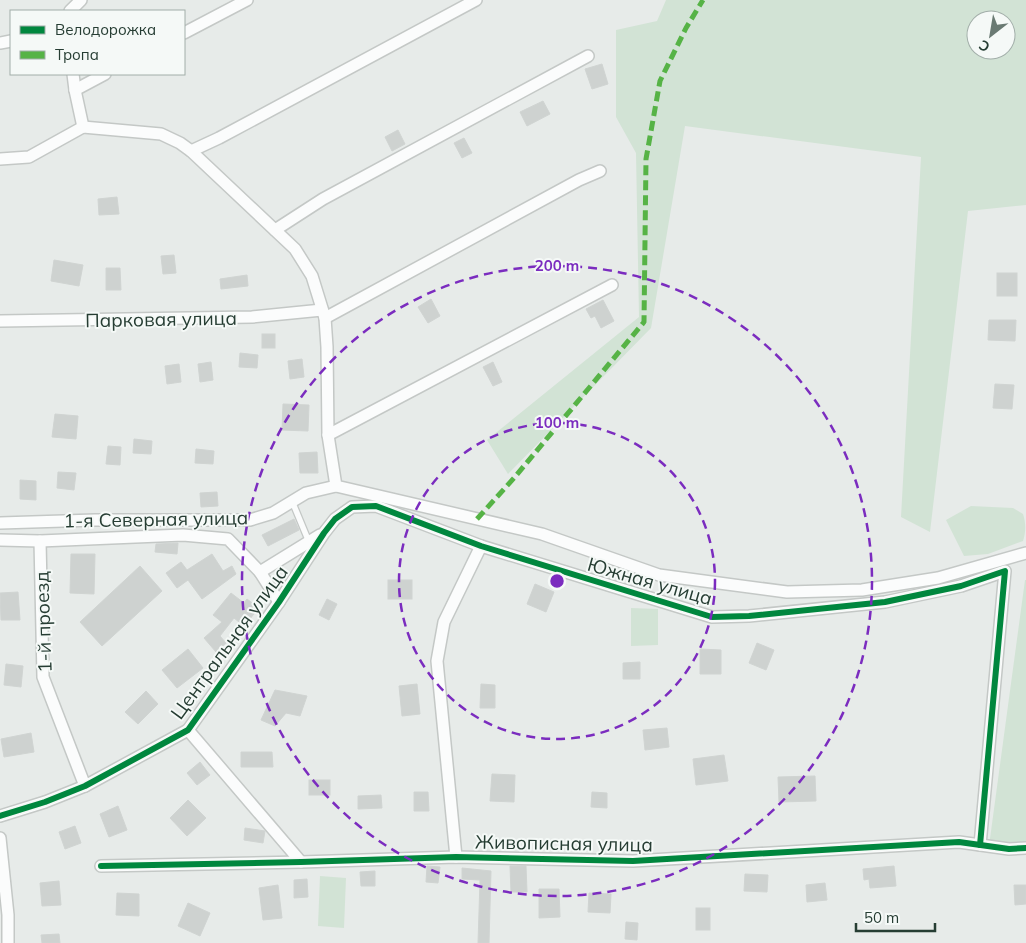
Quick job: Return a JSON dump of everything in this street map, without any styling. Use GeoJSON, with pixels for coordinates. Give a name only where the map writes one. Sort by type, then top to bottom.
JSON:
{"type":"FeatureCollection","features":[{"type":"Feature","properties":{"kind":"street"},"geometry":{"type":"LineString","coordinates":[[69,10],[81,0]]}},
{"type":"Feature","properties":{"kind":"street"},"geometry":{"type":"LineString","coordinates":[[185,32],[248,0]]}},
{"type":"Feature","properties":{"kind":"street"},"geometry":{"type":"LineString","coordinates":[[191,151],[476,0]]}},
{"type":"Feature","properties":{"kind":"street"},"geometry":{"type":"LineString","coordinates":[[275,230],[324,199],[588,56]]}},
{"type":"Feature","properties":{"kind":"street"},"geometry":{"type":"LineString","coordinates":[[74,75],[75,90],[83,126]]}},
{"type":"Feature","properties":{"kind":"street"},"geometry":{"type":"LineString","coordinates":[[75,90],[103,75]]}},
{"type":"Feature","properties":{"kind":"street"},"geometry":{"type":"LineString","coordinates":[[0,159],[29,157],[83,126],[161,134],[180,143],[191,151],[295,248],[312,276],[324,314],[328,347],[328,435],[336,486],[542,534],[659,574],[787,592],[862,590],[938,578],[1026,553]]}},
{"type":"Feature","properties":{"kind":"street"},"geometry":{"type":"LineString","coordinates":[[324,314],[579,180],[600,171]]}},
{"type":"Feature","properties":{"kind":"street"},"geometry":{"type":"LineString","coordinates":[[328,435],[612,285]]}},
{"type":"Feature","properties":{"kind":"street","name":"Парковая улица"},"geometry":{"type":"LineString","coordinates":[[0,321],[324,314]]}},
{"type":"Feature","properties":{"kind":"street","name":"1-я Северная улица"},"geometry":{"type":"LineString","coordinates":[[0,523],[96,520],[250,520],[273,513],[306,493],[336,486]]}},
{"type":"Feature","properties":{"kind":"street","name":"Южная улица"},"geometry":{"type":"LineString","coordinates":[[352,507],[376,506],[481,546],[712,617],[749,616],[886,602],[961,586],[1005,571],[980,845]]}},
{"type":"Feature","properties":{"kind":"street","name":"Центральная улица"},"geometry":{"type":"LineString","coordinates":[[0,816],[46,802],[85,786],[188,730],[279,602],[324,533],[335,519],[352,507]]}},
{"type":"Feature","properties":{"kind":"street"},"geometry":{"type":"LineString","coordinates":[[260,572],[324,533]]}},
{"type":"Feature","properties":{"kind":"street"},"geometry":{"type":"LineString","coordinates":[[0,540],[40,541],[184,535],[228,540],[260,572],[279,602]]}},
{"type":"Feature","properties":{"kind":"street","name":"1-й проезд"},"geometry":{"type":"LineString","coordinates":[[40,541],[43,677],[85,786]]}},
{"type":"Feature","properties":{"kind":"street"},"geometry":{"type":"LineString","coordinates":[[456,857],[437,661],[444,622],[481,546]]}},
{"type":"Feature","properties":{"kind":"street"},"geometry":{"type":"LineString","coordinates":[[188,730],[300,862]]}},
{"type":"Feature","properties":{"kind":"street"},"geometry":{"type":"LineString","coordinates":[[0,838],[8,915],[8,943]]}},
{"type":"Feature","properties":{"kind":"street","name":"Живописная улица"},"geometry":{"type":"LineString","coordinates":[[101,866],[456,857],[633,861],[959,842],[1010,849],[1026,848]]}},
{"type":"Feature","properties":{"kind":"lane"},"geometry":{"type":"LineString","coordinates":[[292,501],[309,542]]}},
{"type":"Feature","properties":{"kind":"green space"},"geometry":{"type":"Polygon","coordinates":[[[666,0],[1026,0],[1026,205],[968,211],[930,532],[901,517],[921,157],[685,126],[651,328],[508,474],[487,440],[639,317],[636,153],[616,117],[616,30],[657,21],[666,0]]]}},
{"type":"Feature","properties":{"kind":"green space"},"geometry":{"type":"Polygon","coordinates":[[[971,506],[1013,508],[1023,514],[1025,534],[1023,541],[988,554],[964,556],[946,520],[971,506]]]}},
{"type":"Feature","properties":{"kind":"green space"},"geometry":{"type":"Polygon","coordinates":[[[1025,580],[1026,844],[989,846],[1025,580]]]}},
{"type":"Feature","properties":{"kind":"green space"},"geometry":{"type":"Polygon","coordinates":[[[631,608],[658,609],[658,645],[631,646],[631,608]]]}},
{"type":"Feature","properties":{"kind":"green space"},"geometry":{"type":"Polygon","coordinates":[[[320,876],[346,878],[344,928],[318,926],[320,876]]]}},
{"type":"Feature","properties":{"kind":"building"},"geometry":{"type":"Polygon","coordinates":[[[602,64],[608,84],[592,89],[585,69],[602,64]]]}},
{"type":"Feature","properties":{"kind":"building"},"geometry":{"type":"Polygon","coordinates":[[[543,101],[550,114],[527,126],[520,112],[543,101]]]}},
{"type":"Feature","properties":{"kind":"building"},"geometry":{"type":"Polygon","coordinates":[[[398,130],[405,144],[392,151],[385,137],[398,130]]]}},
{"type":"Feature","properties":{"kind":"building"},"geometry":{"type":"Polygon","coordinates":[[[464,138],[472,153],[462,158],[454,143],[464,138]]]}},
{"type":"Feature","properties":{"kind":"building"},"geometry":{"type":"Polygon","coordinates":[[[117,197],[119,214],[99,215],[98,199],[117,197]]]}},
{"type":"Feature","properties":{"kind":"building"},"geometry":{"type":"Polygon","coordinates":[[[174,255],[176,273],[163,274],[161,256],[174,255]]]}},
{"type":"Feature","properties":{"kind":"building"},"geometry":{"type":"Polygon","coordinates":[[[54,260],[83,265],[79,286],[51,281],[54,260]]]}},
{"type":"Feature","properties":{"kind":"building"},"geometry":{"type":"Polygon","coordinates":[[[106,268],[120,268],[121,290],[106,290],[106,268]]]}},
{"type":"Feature","properties":{"kind":"building"},"geometry":{"type":"Polygon","coordinates":[[[997,273],[1017,273],[1017,296],[997,296],[997,273]]]}},
{"type":"Feature","properties":{"kind":"building"},"geometry":{"type":"Polygon","coordinates":[[[247,275],[248,286],[221,289],[220,279],[247,275]]]}},
{"type":"Feature","properties":{"kind":"building"},"geometry":{"type":"Polygon","coordinates":[[[431,299],[440,316],[428,323],[418,307],[431,299]]]}},
{"type":"Feature","properties":{"kind":"building"},"geometry":{"type":"Polygon","coordinates":[[[603,300],[614,321],[601,328],[595,316],[591,318],[586,309],[603,300]]]}},
{"type":"Feature","properties":{"kind":"building"},"geometry":{"type":"Polygon","coordinates":[[[989,320],[1016,320],[1015,341],[988,340],[989,320]]]}},
{"type":"Feature","properties":{"kind":"building"},"geometry":{"type":"Polygon","coordinates":[[[262,334],[275,334],[275,348],[262,348],[262,334]]]}},
{"type":"Feature","properties":{"kind":"building"},"geometry":{"type":"Polygon","coordinates":[[[240,353],[258,355],[257,368],[239,367],[240,353]]]}},
{"type":"Feature","properties":{"kind":"building"},"geometry":{"type":"Polygon","coordinates":[[[302,359],[304,377],[290,379],[288,361],[302,359]]]}},
{"type":"Feature","properties":{"kind":"building"},"geometry":{"type":"Polygon","coordinates":[[[211,362],[213,380],[200,382],[198,364],[211,362]]]}},
{"type":"Feature","properties":{"kind":"building"},"geometry":{"type":"Polygon","coordinates":[[[493,362],[502,382],[493,386],[483,367],[493,362]]]}},
{"type":"Feature","properties":{"kind":"building"},"geometry":{"type":"Polygon","coordinates":[[[179,364],[181,382],[167,384],[165,366],[179,364]]]}},
{"type":"Feature","properties":{"kind":"building"},"geometry":{"type":"Polygon","coordinates":[[[995,384],[1014,385],[1012,409],[993,408],[995,384]]]}},
{"type":"Feature","properties":{"kind":"building"},"geometry":{"type":"Polygon","coordinates":[[[283,404],[309,405],[308,431],[282,430],[283,404]]]}},
{"type":"Feature","properties":{"kind":"building"},"geometry":{"type":"Polygon","coordinates":[[[55,414],[78,416],[76,439],[52,437],[55,414]]]}},
{"type":"Feature","properties":{"kind":"building"},"geometry":{"type":"Polygon","coordinates":[[[134,439],[152,441],[151,454],[133,453],[134,439]]]}},
{"type":"Feature","properties":{"kind":"building"},"geometry":{"type":"Polygon","coordinates":[[[108,446],[121,447],[120,465],[106,464],[108,446]]]}},
{"type":"Feature","properties":{"kind":"building"},"geometry":{"type":"Polygon","coordinates":[[[196,449],[214,451],[213,464],[195,463],[196,449]]]}},
{"type":"Feature","properties":{"kind":"building"},"geometry":{"type":"Polygon","coordinates":[[[317,452],[318,473],[300,473],[299,453],[317,452]]]}},
{"type":"Feature","properties":{"kind":"building"},"geometry":{"type":"Polygon","coordinates":[[[58,472],[76,473],[74,490],[57,488],[58,472]]]}},
{"type":"Feature","properties":{"kind":"building"},"geometry":{"type":"Polygon","coordinates":[[[20,480],[36,481],[36,500],[20,499],[20,480]]]}},
{"type":"Feature","properties":{"kind":"building"},"geometry":{"type":"Polygon","coordinates":[[[217,492],[218,506],[201,507],[200,493],[217,492]]]}},
{"type":"Feature","properties":{"kind":"building"},"geometry":{"type":"Polygon","coordinates":[[[294,519],[299,530],[268,546],[262,535],[294,519]]]}},
{"type":"Feature","properties":{"kind":"building"},"geometry":{"type":"Polygon","coordinates":[[[178,543],[177,554],[155,552],[156,544],[178,543]]]}},
{"type":"Feature","properties":{"kind":"building"},"geometry":{"type":"Polygon","coordinates":[[[71,554],[95,554],[94,594],[70,593],[71,554]]]}},
{"type":"Feature","properties":{"kind":"building"},"geometry":{"type":"Polygon","coordinates":[[[212,554],[223,571],[232,566],[236,574],[202,599],[188,580],[177,588],[166,573],[181,562],[187,570],[212,554]]]}},
{"type":"Feature","properties":{"kind":"building"},"geometry":{"type":"Polygon","coordinates":[[[140,566],[162,591],[102,646],[80,622],[140,566]]]}},
{"type":"Feature","properties":{"kind":"building"},"geometry":{"type":"Polygon","coordinates":[[[388,580],[412,580],[412,599],[388,599],[388,580]]]}},
{"type":"Feature","properties":{"kind":"building"},"geometry":{"type":"Polygon","coordinates":[[[535,584],[554,592],[546,612],[527,604],[535,584]]]}},
{"type":"Feature","properties":{"kind":"building"},"geometry":{"type":"Polygon","coordinates":[[[18,592],[20,620],[1,620],[0,593],[18,592]]]}},
{"type":"Feature","properties":{"kind":"building"},"geometry":{"type":"Polygon","coordinates":[[[231,593],[244,603],[247,599],[259,608],[244,626],[234,618],[220,636],[226,643],[216,652],[204,638],[222,622],[213,615],[231,593]]]}},
{"type":"Feature","properties":{"kind":"building"},"geometry":{"type":"Polygon","coordinates":[[[327,599],[337,604],[329,620],[319,615],[327,599]]]}},
{"type":"Feature","properties":{"kind":"building"},"geometry":{"type":"Polygon","coordinates":[[[757,643],[774,650],[766,670],[749,663],[757,643]]]}},
{"type":"Feature","properties":{"kind":"building"},"geometry":{"type":"Polygon","coordinates":[[[188,649],[203,668],[177,688],[162,670],[188,649]]]}},
{"type":"Feature","properties":{"kind":"building"},"geometry":{"type":"Polygon","coordinates":[[[700,649],[721,650],[721,674],[700,674],[700,649]]]}},
{"type":"Feature","properties":{"kind":"building"},"geometry":{"type":"Polygon","coordinates":[[[640,662],[640,679],[623,679],[623,663],[640,662]]]}},
{"type":"Feature","properties":{"kind":"building"},"geometry":{"type":"Polygon","coordinates":[[[6,664],[23,666],[21,687],[4,685],[6,664]]]}},
{"type":"Feature","properties":{"kind":"building"},"geometry":{"type":"Polygon","coordinates":[[[417,684],[420,714],[402,716],[399,686],[417,684]]]}},
{"type":"Feature","properties":{"kind":"building"},"geometry":{"type":"Polygon","coordinates":[[[481,684],[495,685],[495,708],[480,708],[481,684]]]}},
{"type":"Feature","properties":{"kind":"building"},"geometry":{"type":"Polygon","coordinates":[[[275,690],[307,696],[300,716],[286,713],[275,726],[261,720],[275,690]]]}},
{"type":"Feature","properties":{"kind":"building"},"geometry":{"type":"Polygon","coordinates":[[[146,691],[158,704],[138,724],[125,712],[146,691]]]}},
{"type":"Feature","properties":{"kind":"building"},"geometry":{"type":"Polygon","coordinates":[[[667,728],[669,747],[645,750],[643,730],[667,728]]]}},
{"type":"Feature","properties":{"kind":"building"},"geometry":{"type":"Polygon","coordinates":[[[31,733],[34,752],[4,757],[1,739],[31,733]]]}},
{"type":"Feature","properties":{"kind":"building"},"geometry":{"type":"Polygon","coordinates":[[[241,752],[272,752],[273,767],[241,767],[241,752]]]}},
{"type":"Feature","properties":{"kind":"building"},"geometry":{"type":"Polygon","coordinates":[[[724,755],[728,781],[696,785],[693,759],[724,755]]]}},
{"type":"Feature","properties":{"kind":"building"},"geometry":{"type":"Polygon","coordinates":[[[200,762],[210,775],[197,785],[187,773],[200,762]]]}},
{"type":"Feature","properties":{"kind":"building"},"geometry":{"type":"Polygon","coordinates":[[[492,774],[515,775],[514,802],[490,801],[492,774]]]}},
{"type":"Feature","properties":{"kind":"building"},"geometry":{"type":"Polygon","coordinates":[[[815,776],[816,801],[779,802],[778,777],[815,776]]]}},
{"type":"Feature","properties":{"kind":"building"},"geometry":{"type":"Polygon","coordinates":[[[309,780],[330,780],[330,795],[309,795],[309,780]]]}},
{"type":"Feature","properties":{"kind":"building"},"geometry":{"type":"Polygon","coordinates":[[[414,792],[428,792],[429,811],[414,811],[414,792]]]}},
{"type":"Feature","properties":{"kind":"building"},"geometry":{"type":"Polygon","coordinates":[[[592,792],[607,793],[607,808],[591,807],[592,792]]]}},
{"type":"Feature","properties":{"kind":"building"},"geometry":{"type":"Polygon","coordinates":[[[381,795],[382,808],[358,809],[358,796],[381,795]]]}},
{"type":"Feature","properties":{"kind":"building"},"geometry":{"type":"Polygon","coordinates":[[[188,800],[206,818],[187,836],[170,818],[188,800]]]}},
{"type":"Feature","properties":{"kind":"building"},"geometry":{"type":"Polygon","coordinates":[[[118,806],[127,830],[109,837],[100,814],[118,806]]]}},
{"type":"Feature","properties":{"kind":"building"},"geometry":{"type":"Polygon","coordinates":[[[75,826],[81,843],[65,849],[59,832],[75,826]]]}},
{"type":"Feature","properties":{"kind":"building"},"geometry":{"type":"Polygon","coordinates":[[[245,828],[265,831],[263,843],[244,840],[245,828]]]}},
{"type":"Feature","properties":{"kind":"building"},"geometry":{"type":"Polygon","coordinates":[[[427,866],[440,867],[438,883],[426,882],[427,866]]]}},
{"type":"Feature","properties":{"kind":"building"},"geometry":{"type":"Polygon","coordinates":[[[510,866],[526,866],[527,892],[511,892],[510,866]]]}},
{"type":"Feature","properties":{"kind":"building"},"geometry":{"type":"Polygon","coordinates":[[[894,866],[896,886],[870,888],[869,879],[864,880],[863,869],[894,866]]]}},
{"type":"Feature","properties":{"kind":"building"},"geometry":{"type":"Polygon","coordinates":[[[462,868],[491,871],[489,943],[478,943],[480,880],[462,879],[462,868]]]}},
{"type":"Feature","properties":{"kind":"building"},"geometry":{"type":"Polygon","coordinates":[[[375,871],[375,886],[361,886],[360,872],[375,871]]]}},
{"type":"Feature","properties":{"kind":"building"},"geometry":{"type":"Polygon","coordinates":[[[745,874],[768,875],[767,892],[744,891],[745,874]]]}},
{"type":"Feature","properties":{"kind":"building"},"geometry":{"type":"Polygon","coordinates":[[[307,879],[308,897],[294,898],[294,880],[307,879]]]}},
{"type":"Feature","properties":{"kind":"building"},"geometry":{"type":"Polygon","coordinates":[[[59,881],[61,905],[42,906],[40,883],[59,881]]]}},
{"type":"Feature","properties":{"kind":"building"},"geometry":{"type":"Polygon","coordinates":[[[825,883],[827,900],[807,902],[806,885],[825,883]]]}},
{"type":"Feature","properties":{"kind":"building"},"geometry":{"type":"Polygon","coordinates":[[[278,885],[282,918],[263,920],[259,888],[278,885]]]}},
{"type":"Feature","properties":{"kind":"building"},"geometry":{"type":"Polygon","coordinates":[[[1014,885],[1026,885],[1026,904],[1015,905],[1014,885]]]}},
{"type":"Feature","properties":{"kind":"building"},"geometry":{"type":"Polygon","coordinates":[[[539,889],[559,889],[560,917],[539,918],[539,889]]]}},
{"type":"Feature","properties":{"kind":"building"},"geometry":{"type":"Polygon","coordinates":[[[117,893],[139,894],[139,916],[116,915],[117,893]]]}},
{"type":"Feature","properties":{"kind":"building"},"geometry":{"type":"Polygon","coordinates":[[[589,893],[611,894],[610,913],[588,912],[589,893]]]}},
{"type":"Feature","properties":{"kind":"building"},"geometry":{"type":"Polygon","coordinates":[[[188,903],[210,913],[200,936],[178,926],[188,903]]]}},
{"type":"Feature","properties":{"kind":"building"},"geometry":{"type":"Polygon","coordinates":[[[696,908],[710,908],[710,930],[696,930],[696,908]]]}},
{"type":"Feature","properties":{"kind":"building"},"geometry":{"type":"Polygon","coordinates":[[[626,922],[638,923],[637,940],[625,939],[626,922]]]}},
{"type":"Feature","properties":{"kind":"building"},"geometry":{"type":"Polygon","coordinates":[[[59,934],[60,943],[42,943],[41,935],[59,934]]]}},
{"type":"Feature","properties":{"kind":"marked path"},"geometry":{"type":"LineString","coordinates":[[477,519],[514,478],[644,322],[646,159],[660,81],[686,28],[703,0]]}},
{"type":"Feature","properties":{"kind":"cycle path"},"geometry":{"type":"LineString","coordinates":[[0,816],[45,802],[85,786],[188,730],[335,519],[352,507],[376,506],[481,546],[712,617],[749,616],[885,602],[961,586],[1005,571],[980,845]]}},
{"type":"Feature","properties":{"kind":"cycle path"},"geometry":{"type":"LineString","coordinates":[[101,866],[456,857],[633,861],[959,842],[1009,849],[1026,848]]}}]}
